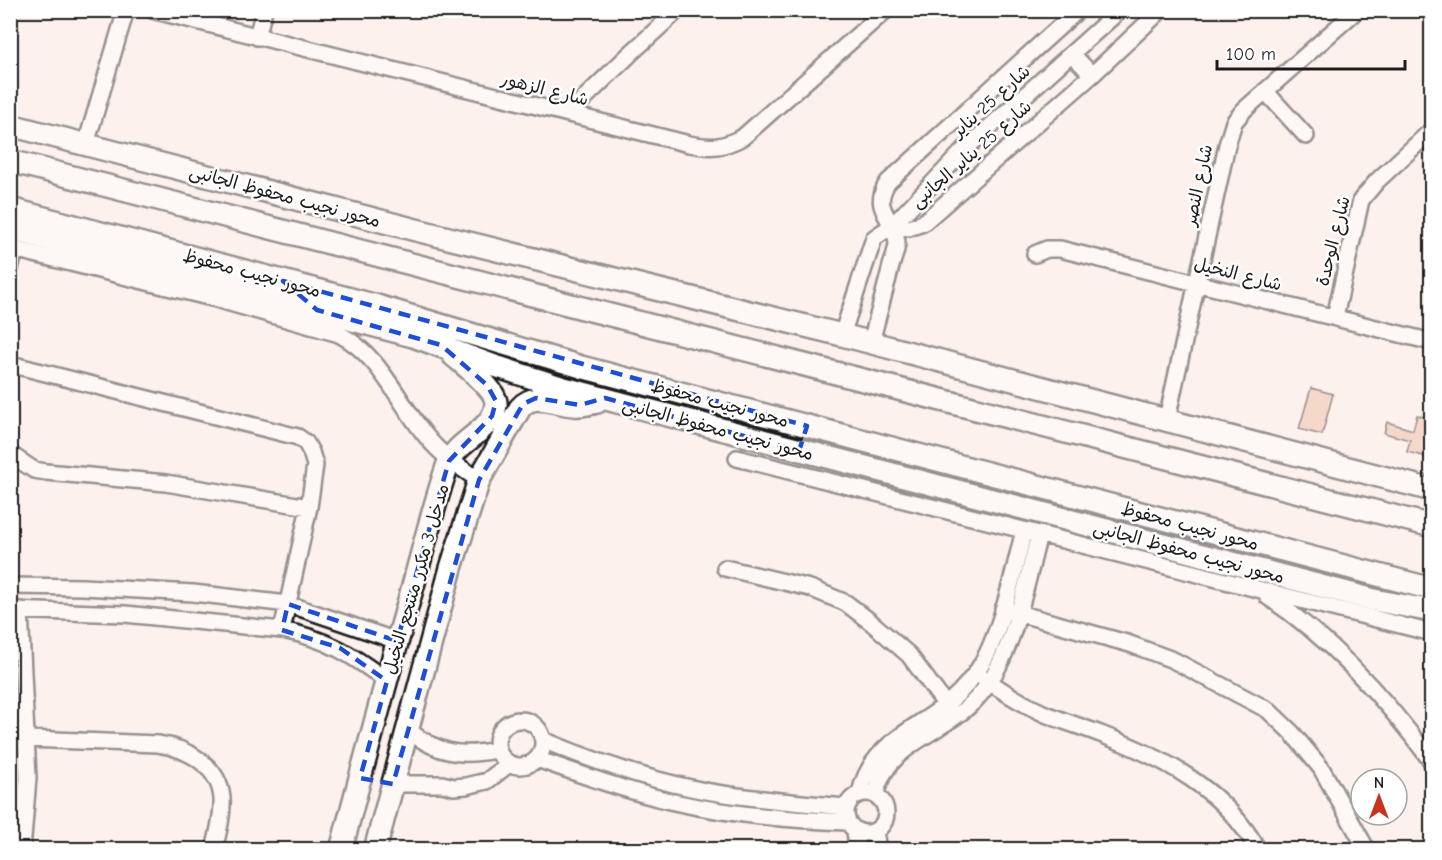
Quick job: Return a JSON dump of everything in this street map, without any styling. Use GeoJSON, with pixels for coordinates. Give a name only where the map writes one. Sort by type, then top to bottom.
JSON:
{"type":"FeatureCollection","features":[{"type":"Feature","properties":{"kind":"street"},"geometry":{"type":"LineString","coordinates":[[86,144],[126,10]]}},
{"type":"Feature","properties":{"kind":"street","name":"شارع الزهور"},"geometry":{"type":"LineString","coordinates":[[152,10],[689,144],[721,147],[743,137],[886,10]]}},
{"type":"Feature","properties":{"kind":"street"},"geometry":{"type":"LineString","coordinates":[[257,37],[264,10]]}},
{"type":"Feature","properties":{"kind":"street"},"geometry":{"type":"LineString","coordinates":[[568,114],[678,10]]}},
{"type":"Feature","properties":{"kind":"street","name":"شارع 25 يناير الجانبى"},"geometry":{"type":"LineString","coordinates":[[1078,10],[888,182],[881,195],[880,204],[882,211],[893,225],[909,228],[923,222],[1092,75],[1161,10]]}},
{"type":"Feature","properties":{"kind":"street","name":"شارع 25 يناير"},"geometry":{"type":"LineString","coordinates":[[842,335],[870,246],[880,232],[893,225],[964,150],[1120,10]]}},
{"type":"Feature","properties":{"kind":"street","name":"شارع النصر"},"geometry":{"type":"LineString","coordinates":[[1167,419],[1234,122],[1265,91],[1357,10]]}},
{"type":"Feature","properties":{"kind":"street"},"geometry":{"type":"LineString","coordinates":[[1072,54],[1092,75]]}},
{"type":"Feature","properties":{"kind":"street"},"geometry":{"type":"LineString","coordinates":[[1265,91],[1306,136]]}},
{"type":"Feature","properties":{"kind":"street","name":"محور نجيب محفوظ الجانبى"},"geometry":{"type":"LineString","coordinates":[[10,124],[471,243],[842,335],[1431,490]]}},
{"type":"Feature","properties":{"kind":"street","name":"شارع الوحدة"},"geometry":{"type":"LineString","coordinates":[[1335,317],[1361,200],[1377,181],[1431,130]]}},
{"type":"Feature","properties":{"kind":"street"},"geometry":{"type":"LineString","coordinates":[[10,161],[1431,526]]}},
{"type":"Feature","properties":{"kind":"street","name":"محور نجيب محفوظ"},"geometry":{"type":"LineString","coordinates":[[10,209],[377,306],[581,367],[1431,589]]}},
{"type":"Feature","properties":{"kind":"street"},"geometry":{"type":"LineString","coordinates":[[871,343],[897,244],[893,225]]}},
{"type":"Feature","properties":{"kind":"street"},"geometry":{"type":"LineString","coordinates":[[10,269],[12,242],[339,334],[352,341],[376,365],[426,436],[449,461],[479,480]]}},
{"type":"Feature","properties":{"kind":"street","name":"محور نجيب محفوظ الجانبى"},"geometry":{"type":"LineString","coordinates":[[12,242],[317,310],[441,345],[530,378],[799,451],[1374,600],[1431,611]]}},
{"type":"Feature","properties":{"kind":"street"},"geometry":{"type":"LineString","coordinates":[[464,278],[471,243]]}},
{"type":"Feature","properties":{"kind":"street","name":"شارع النخيل"},"geometry":{"type":"LineString","coordinates":[[1035,254],[1047,249],[1060,249],[1431,342]]}},
{"type":"Feature","properties":{"kind":"street"},"geometry":{"type":"LineString","coordinates":[[283,281],[317,310]]}},
{"type":"Feature","properties":{"kind":"street","name":"مدخل 3 مكرر منتجع النخيل"},"geometry":{"type":"LineString","coordinates":[[341,849],[375,720],[449,461],[492,416],[496,407],[496,400],[487,385],[441,345]]}},
{"type":"Feature","properties":{"kind":"street"},"geometry":{"type":"LineString","coordinates":[[10,364],[298,437],[306,443],[315,465],[309,507],[282,630]]}},
{"type":"Feature","properties":{"kind":"street"},"geometry":{"type":"LineString","coordinates":[[375,849],[452,568],[479,480],[520,408],[528,401],[536,398],[579,405],[605,398]]}},
{"type":"Feature","properties":{"kind":"street"},"geometry":{"type":"LineString","coordinates":[[799,451],[807,426]]}},
{"type":"Feature","properties":{"kind":"street"},"geometry":{"type":"LineString","coordinates":[[10,454],[34,470],[177,485],[309,507]]}},
{"type":"Feature","properties":{"kind":"street"},"geometry":{"type":"LineString","coordinates":[[737,458],[1431,633]]}},
{"type":"Feature","properties":{"kind":"street"},"geometry":{"type":"LineString","coordinates":[[1391,479],[1431,504]]}},
{"type":"Feature","properties":{"kind":"street"},"geometry":{"type":"LineString","coordinates":[[876,795],[883,774],[898,754],[955,718],[971,705],[990,683],[1005,649],[1010,611],[1031,533]]}},
{"type":"Feature","properties":{"kind":"street"},"geometry":{"type":"LineString","coordinates":[[725,568],[810,588],[846,603],[909,655],[955,718]]}},
{"type":"Feature","properties":{"kind":"street"},"geometry":{"type":"LineString","coordinates":[[10,586],[193,593],[288,604],[398,641]]}},
{"type":"Feature","properties":{"kind":"street"},"geometry":{"type":"LineString","coordinates":[[1260,591],[1292,613],[1349,663],[1406,726],[1431,762]]}},
{"type":"Feature","properties":{"kind":"street"},"geometry":{"type":"LineString","coordinates":[[22,849],[28,778],[27,739],[15,610],[125,614],[282,630],[305,635],[340,648],[387,681]]}},
{"type":"Feature","properties":{"kind":"street"},"geometry":{"type":"LineString","coordinates":[[860,793],[867,770],[880,752],[946,705],[976,672],[1010,611]]}},
{"type":"Feature","properties":{"kind":"street"},"geometry":{"type":"LineString","coordinates":[[1010,611],[1141,648],[1173,660],[1268,710],[1292,733],[1321,768],[1367,849]]}},
{"type":"Feature","properties":{"kind":"street"},"geometry":{"type":"LineString","coordinates":[[976,672],[1010,696],[1045,714],[1127,745],[1178,769],[1224,805],[1240,822],[1258,849]]}},
{"type":"Feature","properties":{"kind":"street"},"geometry":{"type":"LineString","coordinates":[[375,720],[408,731],[429,744],[451,753],[479,754],[497,750]]}},
{"type":"Feature","properties":{"kind":"street"},"geometry":{"type":"LineString","coordinates":[[519,720],[535,725],[543,740],[543,746],[537,759],[524,766],[509,764],[497,750],[498,734],[503,726],[519,720]]}},
{"type":"Feature","properties":{"kind":"street"},"geometry":{"type":"LineString","coordinates":[[27,739],[158,744],[171,746],[202,760],[215,779],[222,796],[220,822],[214,849]]}},
{"type":"Feature","properties":{"kind":"street"},"geometry":{"type":"LineString","coordinates":[[543,740],[608,765],[664,782],[754,798],[849,820],[868,833],[883,825],[886,817],[883,800],[868,792],[860,793],[849,801],[849,820],[856,849]]}},
{"type":"Feature","properties":{"kind":"street"},"geometry":{"type":"LineString","coordinates":[[537,759],[611,785],[703,808],[779,818],[849,820]]}},
{"type":"Feature","properties":{"kind":"street"},"geometry":{"type":"LineString","coordinates":[[360,778],[393,784],[442,783],[454,787],[466,786],[487,781],[509,764]]}},
{"type":"Feature","properties":{"kind":"street"},"geometry":{"type":"LineString","coordinates":[[875,831],[878,849]]}},
{"type":"Feature","properties":{"kind":"highlighted area"},"geometry":{"type":"Polygon","coordinates":[[[283,281],[807,426],[799,451],[605,398],[580,405],[536,398],[523,404],[479,480],[393,784],[360,778],[387,681],[340,648],[282,630],[288,604],[397,641],[449,461],[492,416],[496,401],[487,385],[441,345],[317,310],[283,281]]]}},
{"type":"Feature","properties":{"kind":"building"},"geometry":{"type":"Polygon","coordinates":[[[1311,388],[1333,394],[1322,435],[1299,429],[1311,388]]]}},
{"type":"Feature","properties":{"kind":"building"},"geometry":{"type":"Polygon","coordinates":[[[1417,415],[1431,419],[1431,458],[1407,452],[1410,440],[1384,433],[1387,422],[1413,430],[1417,415]]]}}]}
